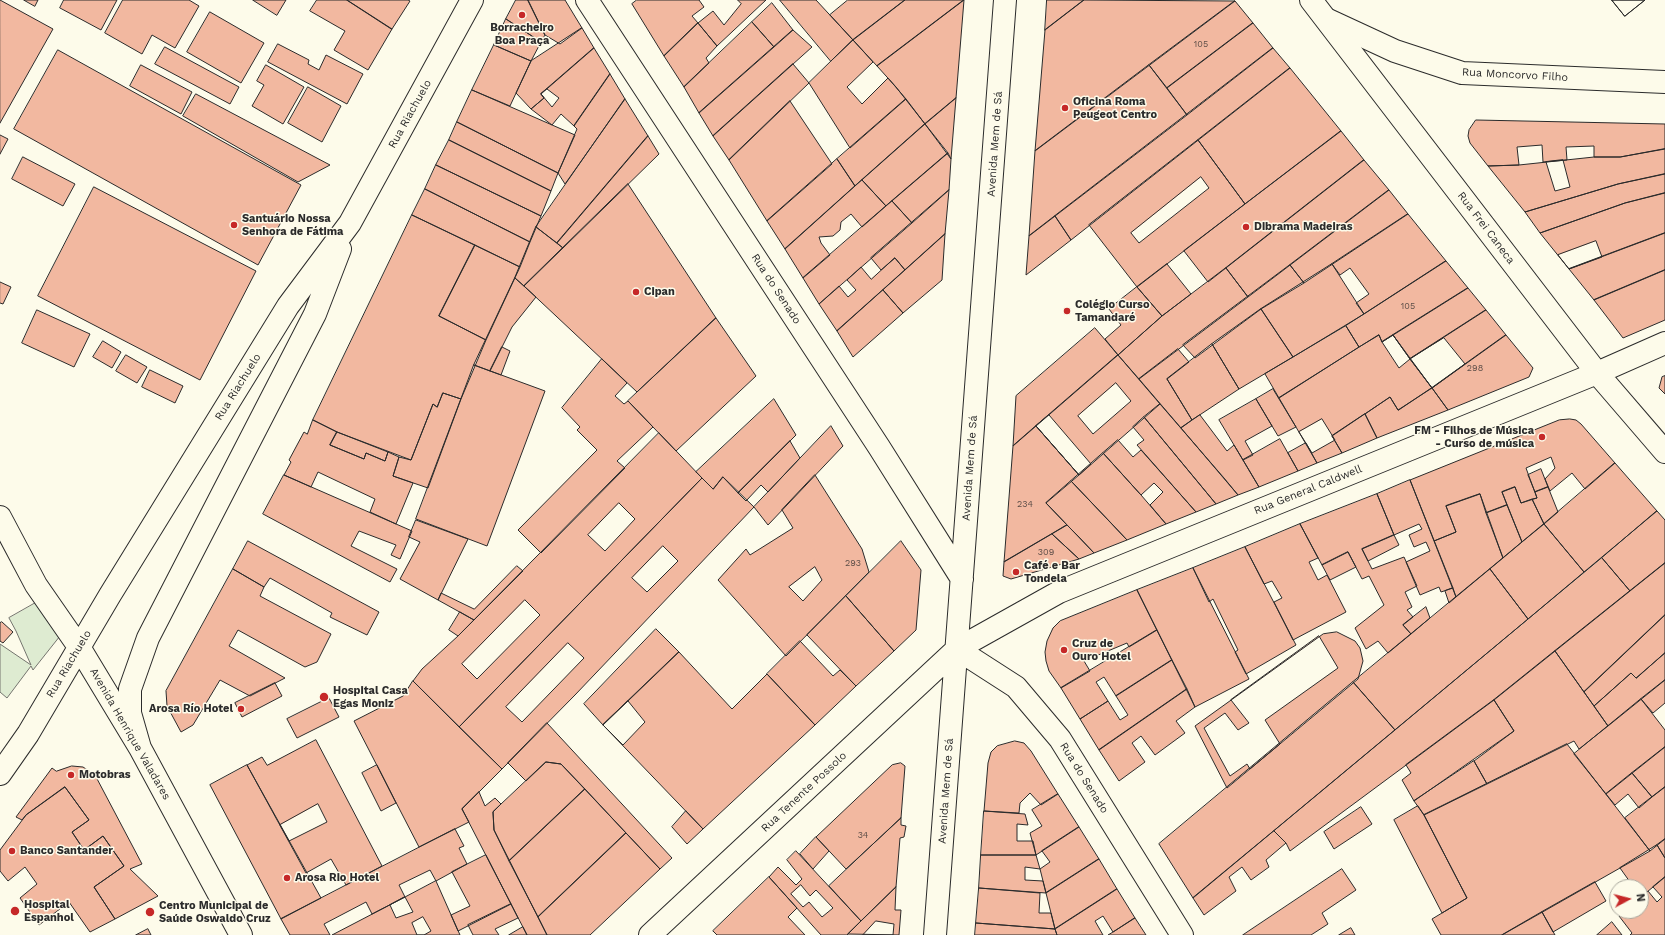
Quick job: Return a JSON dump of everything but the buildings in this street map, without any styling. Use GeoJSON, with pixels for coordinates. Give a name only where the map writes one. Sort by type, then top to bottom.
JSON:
{"type":"FeatureCollection","features":[{"type":"Feature","properties":{"kind":"main road","name":"Rua Riachuelo"},"geometry":{"type":"LineString","coordinates":[[0,774],[28,734],[79,647],[288,306],[350,223],[472,0]]}},
{"type":"Feature","properties":{"kind":"main road","name":"Rua do Senado"},"geometry":{"type":"LineString","coordinates":[[586,0],[875,440],[962,579]]}},
{"type":"Feature","properties":{"kind":"main road","name":"Avenida Mem de Sá"},"geometry":{"type":"LineString","coordinates":[[936,935],[1006,0]]}},
{"type":"Feature","properties":{"kind":"main road","name":"Rua Frei Caneca"},"geometry":{"type":"LineString","coordinates":[[1311,0],[1328,20],[1597,373],[1665,452]]}},
{"type":"Feature","properties":{"kind":"main road","name":"Rua Moncorvo Filho"},"geometry":{"type":"LineString","coordinates":[[1328,20],[1395,51],[1462,73],[1665,82]]}},
{"type":"Feature","properties":{"kind":"main road"},"geometry":{"type":"LineString","coordinates":[[140,748],[130,713],[130,689],[148,638],[315,314],[350,223]]}},
{"type":"Feature","properties":{"kind":"main road","name":"Rua General Caldwell"},"geometry":{"type":"LineString","coordinates":[[957,649],[1059,592],[1597,373],[1665,343]]}},
{"type":"Feature","properties":{"kind":"main road","name":"Avenida Henrique Valadares"},"geometry":{"type":"LineString","coordinates":[[0,518],[36,585],[79,647],[140,748],[241,935]]}},
{"type":"Feature","properties":{"kind":"main road","name":"Rua do Senado"},"geometry":{"type":"LineString","coordinates":[[957,649],[1016,687],[1060,739],[1182,935]]}},
{"type":"Feature","properties":{"kind":"main road","name":"Rua Tenente Possolo"},"geometry":{"type":"LineString","coordinates":[[650,935],[957,649]]}},
{"type":"Feature","properties":{"kind":"green space"},"geometry":{"type":"Polygon","coordinates":[[[39,601],[60,636],[33,670],[31,666],[7,698],[0,692],[0,644],[31,665],[9,618],[39,601]]]}},
{"type":"Feature","properties":{"kind":"place","name":"Borracheiro Boa Praça"},"geometry":{"type":"Point","coordinates":[522,15]}},
{"type":"Feature","properties":{"kind":"place","name":"Oficina Roma Peugeot Centro"},"geometry":{"type":"Point","coordinates":[1065,108]}},
{"type":"Feature","properties":{"kind":"place","name":"Santuário Nossa Senhora de Fátima"},"geometry":{"type":"Point","coordinates":[234,225]}},
{"type":"Feature","properties":{"kind":"place","name":"Dibrama Madeiras"},"geometry":{"type":"Point","coordinates":[1246,227]}},
{"type":"Feature","properties":{"kind":"place","name":"Cipan"},"geometry":{"type":"Point","coordinates":[636,292]}},
{"type":"Feature","properties":{"kind":"place","name":"Colégio Curso Tamandaré"},"geometry":{"type":"Point","coordinates":[1067,311]}},
{"type":"Feature","properties":{"kind":"place","name":"FM - Filhos de Música - Curso de música"},"geometry":{"type":"Point","coordinates":[1542,437]}},
{"type":"Feature","properties":{"kind":"place","name":"Café e Bar Tondela"},"geometry":{"type":"Point","coordinates":[1016,572]}},
{"type":"Feature","properties":{"kind":"place","name":"Cruz de Ouro Hotel"},"geometry":{"type":"Point","coordinates":[1064,650]}},
{"type":"Feature","properties":{"kind":"place","name":"Hospital Casa Egas Moniz"},"geometry":{"type":"Point","coordinates":[324,697]}},
{"type":"Feature","properties":{"kind":"place","name":"Arosa Río Hotel"},"geometry":{"type":"Point","coordinates":[241,709]}},
{"type":"Feature","properties":{"kind":"place","name":"Motobras"},"geometry":{"type":"Point","coordinates":[71,775]}},
{"type":"Feature","properties":{"kind":"place","name":"Banco Santander"},"geometry":{"type":"Point","coordinates":[12,851]}},
{"type":"Feature","properties":{"kind":"place","name":"Arosa Rio Hotel"},"geometry":{"type":"Point","coordinates":[287,878]}},
{"type":"Feature","properties":{"kind":"place","name":"Hospital Espanhol"},"geometry":{"type":"Point","coordinates":[15,911]}},
{"type":"Feature","properties":{"kind":"place","name":"Centro Municipal de Saúde Oswaldo Cruz"},"geometry":{"type":"Point","coordinates":[150,912]}}]}
